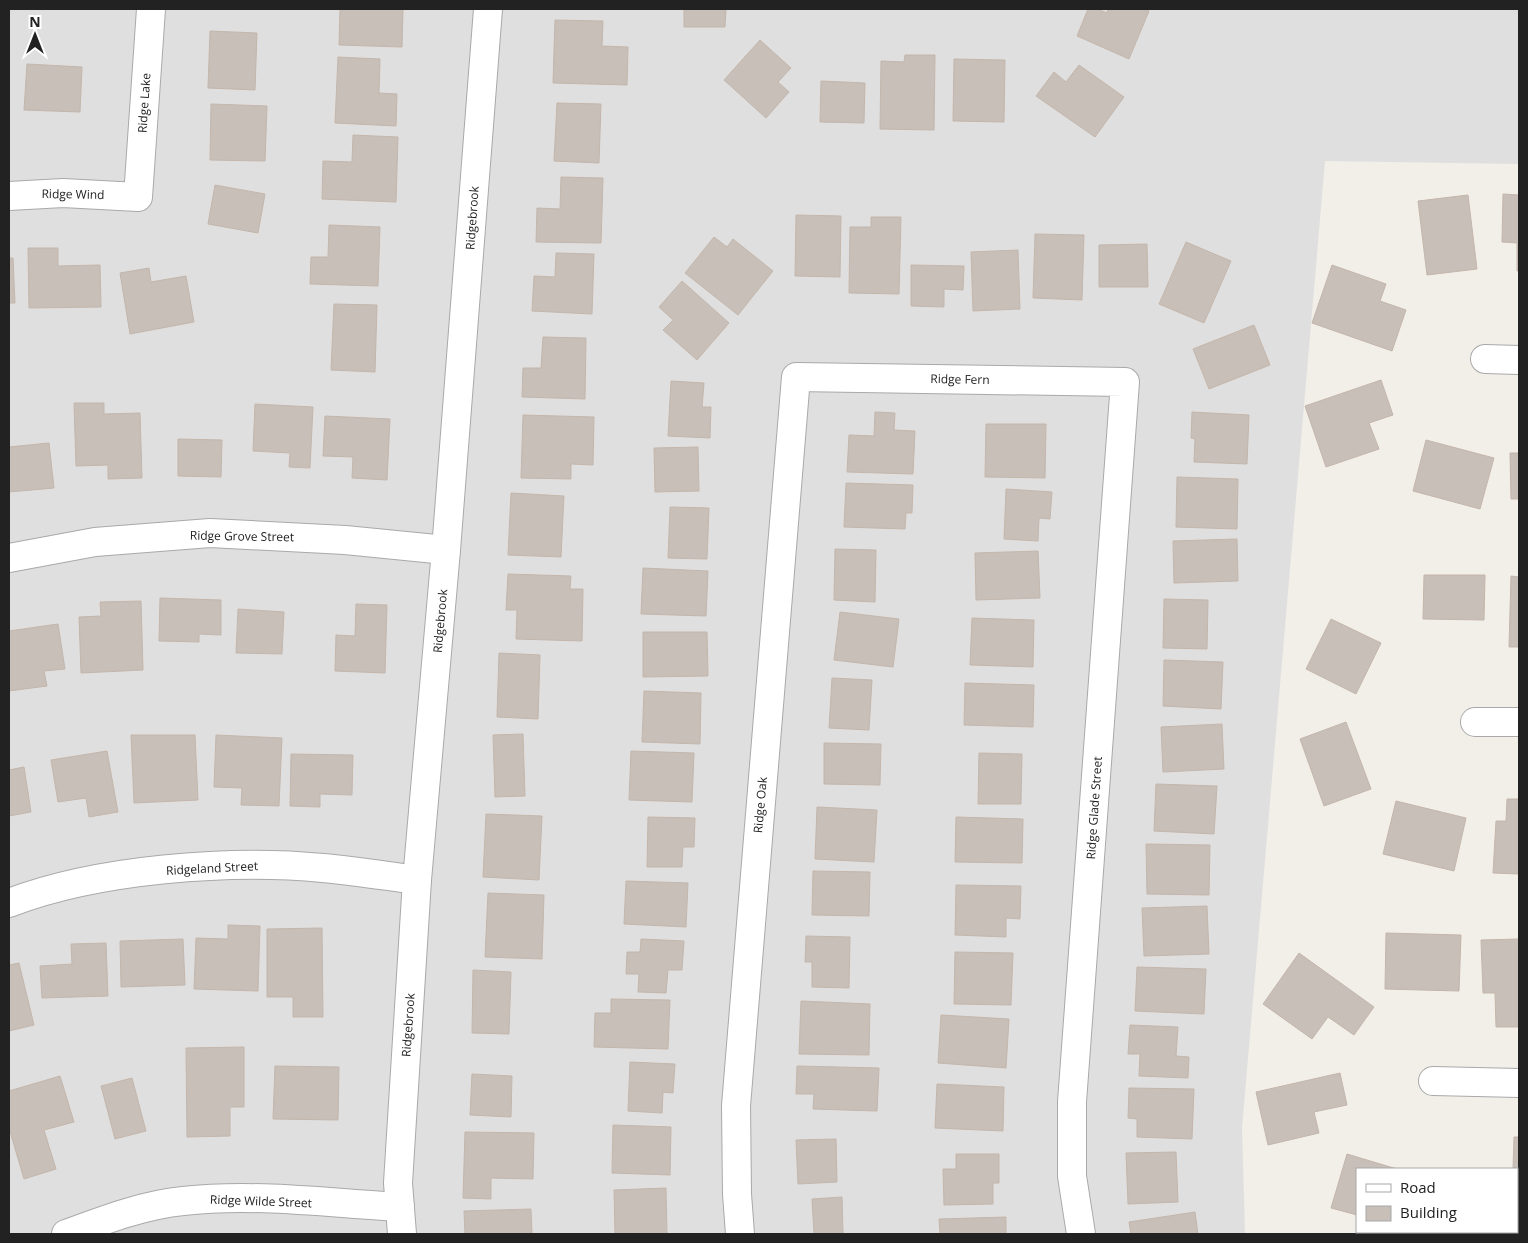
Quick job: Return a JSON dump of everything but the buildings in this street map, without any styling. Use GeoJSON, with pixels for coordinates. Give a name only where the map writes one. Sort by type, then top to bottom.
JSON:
{"type":"FeatureCollection","features":[{"type":"Feature","properties":{"kind":"street","name":"Ridge Lake"},"geometry":{"type":"LineString","coordinates":[[138,197],[151,9]]}},
{"type":"Feature","properties":{"kind":"street","name":"Ridgebrook"},"geometry":{"type":"LineString","coordinates":[[402,1234],[398,1183],[417,880],[446,550],[488,9]]}},
{"type":"Feature","properties":{"kind":"street","name":"Ridge Wind"},"geometry":{"type":"LineString","coordinates":[[9,196],[64,193],[138,197]]}},
{"type":"Feature","properties":{"kind":"street"},"geometry":{"type":"LineString","coordinates":[[1485,359],[1519,360]]}},
{"type":"Feature","properties":{"kind":"street","name":"Ridge Fern"},"geometry":{"type":"LineString","coordinates":[[796,377],[1125,382]]}},
{"type":"Feature","properties":{"kind":"street","name":"Ridge Oak"},"geometry":{"type":"LineString","coordinates":[[740,1234],[737,1194],[736,1106],[796,377]]}},
{"type":"Feature","properties":{"kind":"street","name":"Ridge Glade Street"},"geometry":{"type":"LineString","coordinates":[[1081,1234],[1072,1176],[1072,1102],[1125,382]]}},
{"type":"Feature","properties":{"kind":"street","name":"Ridge Grove Street"},"geometry":{"type":"LineString","coordinates":[[9,558],[95,542],[210,533],[344,540],[446,550]]}},
{"type":"Feature","properties":{"kind":"street"},"geometry":{"type":"LineString","coordinates":[[1475,722],[1519,722]]}},
{"type":"Feature","properties":{"kind":"street","name":"Ridgeland Street"},"geometry":{"type":"LineString","coordinates":[[9,903],[92,880],[179,868],[270,865],[314,867],[417,880]]}},
{"type":"Feature","properties":{"kind":"street"},"geometry":{"type":"LineString","coordinates":[[1433,1081],[1519,1083]]}},
{"type":"Feature","properties":{"kind":"street","name":"Ridge Wilde Street"},"geometry":{"type":"LineString","coordinates":[[66,1234],[138,1209],[182,1201],[225,1198],[400,1207]]}},
{"type":"Feature","properties":{"kind":"shaded area"},"geometry":{"type":"Polygon","coordinates":[[[9,9],[1519,9],[1519,164],[1325,161],[1242,1128],[1245,1234],[9,1234],[9,9]]]}}]}
